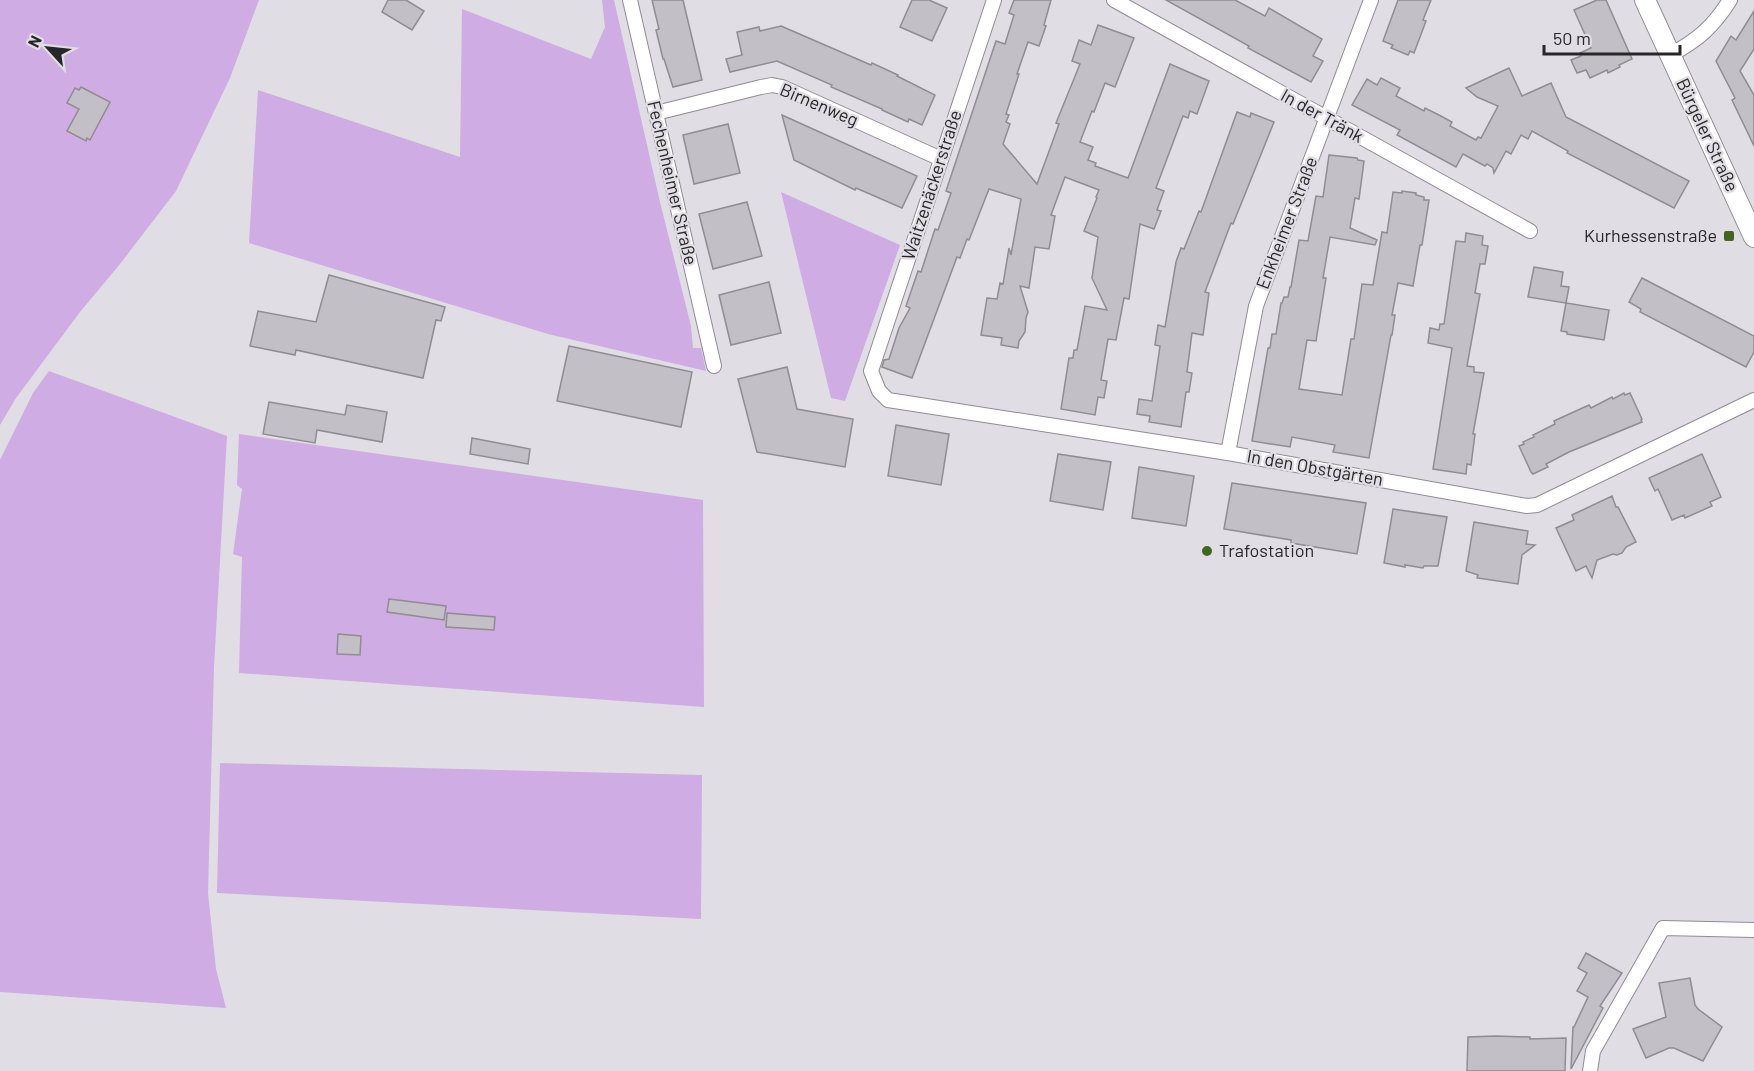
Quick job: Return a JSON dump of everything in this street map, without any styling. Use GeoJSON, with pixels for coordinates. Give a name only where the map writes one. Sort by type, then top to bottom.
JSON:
{"type":"FeatureCollection","features":[{"type":"Feature","properties":{"kind":"street","name":"Fechenheimer Straße"},"geometry":{"type":"LineString","coordinates":[[630,0],[714,366]]}},
{"type":"Feature","properties":{"kind":"street","name":"Waitzenäckerstraße"},"geometry":{"type":"LineString","coordinates":[[870,370],[994,0]]}},
{"type":"Feature","properties":{"kind":"street","name":"In der Tränk"},"geometry":{"type":"LineString","coordinates":[[1114,0],[1530,231]]}},
{"type":"Feature","properties":{"kind":"street","name":"Enkheimer Straße"},"geometry":{"type":"LineString","coordinates":[[1228,453],[1256,306],[1371,0]]}},
{"type":"Feature","properties":{"kind":"street","name":"Bürgeler Straße"},"geometry":{"type":"LineString","coordinates":[[1645,0],[1754,237]]}},
{"type":"Feature","properties":{"kind":"street"},"geometry":{"type":"LineString","coordinates":[[1671,55],[1700,38],[1714,24],[1730,0]]}},
{"type":"Feature","properties":{"kind":"street","name":"Birnenweg"},"geometry":{"type":"LineString","coordinates":[[656,113],[761,87],[782,87],[941,159]]}},
{"type":"Feature","properties":{"kind":"street","name":"In den Obstgärten"},"geometry":{"type":"LineString","coordinates":[[870,370],[884,398],[894,402],[1228,453],[1522,506],[1532,506],[1754,399]]}},
{"type":"Feature","properties":{"kind":"street"},"geometry":{"type":"LineString","coordinates":[[1590,1071],[1593,1051],[1663,928],[1754,930]]}},
{"type":"Feature","properties":{"kind":"shaded area"},"geometry":{"type":"Polygon","coordinates":[[[0,0],[259,0],[230,78],[176,191],[80,312],[16,398],[0,425],[0,0]]]}},
{"type":"Feature","properties":{"kind":"shaded area"},"geometry":{"type":"Polygon","coordinates":[[[602,0],[614,0],[691,326],[693,348],[701,348],[706,371],[548,334],[249,243],[258,90],[460,157],[462,9],[591,59],[605,27],[602,0]]]}},
{"type":"Feature","properties":{"kind":"shaded area"},"geometry":{"type":"Polygon","coordinates":[[[781,192],[900,245],[845,401],[831,398],[781,192]]]}},
{"type":"Feature","properties":{"kind":"shaded area"},"geometry":{"type":"Polygon","coordinates":[[[49,371],[227,436],[214,667],[208,893],[216,969],[226,1008],[0,992],[0,460],[33,393],[49,371]]]}},
{"type":"Feature","properties":{"kind":"shaded area"},"geometry":{"type":"Polygon","coordinates":[[[239,434],[703,500],[704,707],[239,673],[242,557],[233,554],[242,489],[237,485],[239,434]]]}},
{"type":"Feature","properties":{"kind":"shaded area"},"geometry":{"type":"Polygon","coordinates":[[[220,763],[702,775],[701,919],[217,893],[220,763]]]}},
{"type":"Feature","properties":{"kind":"building"},"geometry":{"type":"Polygon","coordinates":[[[388,0],[406,0],[424,11],[412,30],[382,12],[388,0]]]}},
{"type":"Feature","properties":{"kind":"building"},"geometry":{"type":"Polygon","coordinates":[[[652,0],[683,0],[702,80],[673,87],[656,30],[659,29],[652,0]]]}},
{"type":"Feature","properties":{"kind":"building"},"geometry":{"type":"Polygon","coordinates":[[[912,0],[929,0],[947,8],[932,41],[900,27],[912,0]]]}},
{"type":"Feature","properties":{"kind":"building"},"geometry":{"type":"Polygon","coordinates":[[[1014,0],[1051,0],[1039,46],[1028,42],[1017,74],[1019,74],[1006,114],[1009,115],[1006,122],[1010,124],[1003,144],[1037,184],[1059,124],[1056,123],[1080,64],[1072,61],[1079,40],[1091,45],[1098,25],[1134,38],[1115,87],[1105,83],[1080,142],[1093,147],[1088,160],[1096,163],[1095,166],[1128,178],[1170,64],[1209,81],[1197,114],[1190,111],[1188,118],[1183,116],[1156,188],[1164,191],[1157,210],[1161,211],[1154,229],[1140,224],[1129,299],[1124,298],[1116,340],[1108,339],[1101,380],[1107,381],[1104,398],[1098,397],[1095,415],[1061,409],[1069,358],[1073,358],[1074,350],[1077,350],[1085,306],[1107,310],[1092,278],[1098,237],[1084,231],[1099,190],[1065,177],[1051,215],[1055,216],[1049,249],[1035,247],[1029,288],[1020,286],[1028,312],[1025,332],[1019,341],[1018,348],[1001,345],[1002,338],[981,335],[987,298],[997,299],[1000,283],[1003,284],[1009,248],[1011,255],[1021,199],[989,189],[969,240],[967,239],[960,258],[957,257],[912,378],[882,367],[884,360],[889,359],[899,328],[910,308],[906,306],[918,271],[921,272],[935,229],[938,230],[951,193],[946,191],[996,41],[1005,44],[1014,15],[1009,13],[1014,0]]]}},
{"type":"Feature","properties":{"kind":"building"},"geometry":{"type":"Polygon","coordinates":[[[1166,0],[1235,0],[1265,16],[1269,8],[1322,39],[1313,56],[1323,61],[1311,82],[1166,0]]]}},
{"type":"Feature","properties":{"kind":"building"},"geometry":{"type":"Polygon","coordinates":[[[1398,0],[1431,0],[1414,53],[1410,51],[1408,55],[1391,48],[1393,45],[1383,41],[1398,0]]]}},
{"type":"Feature","properties":{"kind":"building"},"geometry":{"type":"Polygon","coordinates":[[[1597,0],[1606,0],[1632,59],[1608,73],[1607,70],[1590,78],[1586,70],[1577,73],[1571,60],[1591,48],[1574,10],[1597,0]]]}},
{"type":"Feature","properties":{"kind":"building"},"geometry":{"type":"Polygon","coordinates":[[[1754,11],[1754,49],[1740,71],[1754,95],[1754,146],[1732,100],[1735,98],[1716,61],[1731,36],[1736,40],[1754,11]]]}},
{"type":"Feature","properties":{"kind":"building"},"geometry":{"type":"Polygon","coordinates":[[[781,26],[871,65],[872,63],[935,95],[922,125],[909,119],[908,122],[777,61],[730,72],[726,59],[742,55],[737,32],[759,27],[760,31],[781,26]]]}},
{"type":"Feature","properties":{"kind":"building"},"geometry":{"type":"Polygon","coordinates":[[[1509,68],[1522,96],[1551,83],[1566,117],[1689,181],[1674,208],[1567,153],[1568,151],[1532,131],[1528,139],[1521,135],[1511,154],[1506,151],[1494,173],[1493,168],[1487,164],[1485,166],[1463,154],[1456,167],[1397,135],[1400,130],[1352,105],[1367,79],[1377,85],[1381,78],[1400,88],[1396,96],[1424,111],[1425,108],[1452,122],[1450,126],[1476,140],[1478,137],[1481,138],[1498,106],[1477,97],[1466,88],[1509,68]]]}},
{"type":"Feature","properties":{"kind":"building"},"geometry":{"type":"Polygon","coordinates":[[[81,87],[110,102],[90,140],[87,138],[86,141],[67,131],[79,109],[67,103],[75,88],[79,90],[81,87]]]}},
{"type":"Feature","properties":{"kind":"building"},"geometry":{"type":"Polygon","coordinates":[[[1237,112],[1250,117],[1251,113],[1274,122],[1233,224],[1231,223],[1205,292],[1209,293],[1203,335],[1192,333],[1187,372],[1192,373],[1189,392],[1186,392],[1181,427],[1149,422],[1150,416],[1137,414],[1139,399],[1152,401],[1160,346],[1155,345],[1158,325],[1165,327],[1176,262],[1181,248],[1184,249],[1199,211],[1201,212],[1237,112]]]}},
{"type":"Feature","properties":{"kind":"building"},"geometry":{"type":"Polygon","coordinates":[[[782,115],[917,176],[902,208],[856,188],[855,190],[794,160],[782,115]]]}},
{"type":"Feature","properties":{"kind":"building"},"geometry":{"type":"Polygon","coordinates":[[[728,124],[740,173],[694,184],[683,135],[728,124]]]}},
{"type":"Feature","properties":{"kind":"building"},"geometry":{"type":"Polygon","coordinates":[[[1329,155],[1364,161],[1359,199],[1355,198],[1350,228],[1377,240],[1375,245],[1330,237],[1316,341],[1307,340],[1299,389],[1342,395],[1351,339],[1354,339],[1362,284],[1373,285],[1382,232],[1387,233],[1393,192],[1416,193],[1424,197],[1424,200],[1429,200],[1413,286],[1398,283],[1392,315],[1395,315],[1392,335],[1369,458],[1333,452],[1335,445],[1292,437],[1290,447],[1252,441],[1268,348],[1270,348],[1272,334],[1276,334],[1281,303],[1284,297],[1288,297],[1291,287],[1299,240],[1308,241],[1316,196],[1323,197],[1329,155]]]}},
{"type":"Feature","properties":{"kind":"building"},"geometry":{"type":"Polygon","coordinates":[[[747,202],[762,256],[713,269],[699,214],[747,202]]]}},
{"type":"Feature","properties":{"kind":"building"},"geometry":{"type":"Polygon","coordinates":[[[1466,233],[1483,236],[1482,245],[1488,246],[1485,264],[1480,264],[1475,293],[1480,294],[1467,366],[1474,367],[1474,372],[1484,373],[1473,434],[1475,434],[1471,465],[1467,464],[1466,474],[1433,469],[1452,348],[1428,343],[1430,328],[1439,330],[1440,324],[1444,324],[1456,241],[1465,242],[1466,233]]]}},
{"type":"Feature","properties":{"kind":"building"},"geometry":{"type":"Polygon","coordinates":[[[1534,267],[1563,272],[1561,286],[1569,287],[1566,303],[1528,297],[1534,267]]]}},
{"type":"Feature","properties":{"kind":"building"},"geometry":{"type":"Polygon","coordinates":[[[329,275],[445,307],[441,321],[436,320],[423,378],[296,350],[295,355],[250,346],[258,311],[316,322],[329,275]]]}},
{"type":"Feature","properties":{"kind":"building"},"geometry":{"type":"Polygon","coordinates":[[[1642,278],[1754,336],[1754,352],[1746,367],[1640,312],[1641,309],[1629,302],[1642,278]]]}},
{"type":"Feature","properties":{"kind":"building"},"geometry":{"type":"Polygon","coordinates":[[[769,282],[781,333],[731,345],[719,295],[769,282]]]}},
{"type":"Feature","properties":{"kind":"building"},"geometry":{"type":"Polygon","coordinates":[[[1566,303],[1609,310],[1604,340],[1561,331],[1566,303]]]}},
{"type":"Feature","properties":{"kind":"building"},"geometry":{"type":"Polygon","coordinates":[[[569,346],[692,372],[681,427],[557,401],[569,346]]]}},
{"type":"Feature","properties":{"kind":"building"},"geometry":{"type":"Polygon","coordinates":[[[787,367],[797,409],[853,419],[845,467],[757,452],[738,379],[787,367]]]}},
{"type":"Feature","properties":{"kind":"building"},"geometry":{"type":"Polygon","coordinates":[[[1624,393],[1625,395],[1630,393],[1642,422],[1569,452],[1546,464],[1548,467],[1533,474],[1531,472],[1519,446],[1524,444],[1523,442],[1555,424],[1554,421],[1589,405],[1591,408],[1624,393]]]}},
{"type":"Feature","properties":{"kind":"building"},"geometry":{"type":"Polygon","coordinates":[[[269,402],[345,415],[347,405],[387,412],[382,442],[317,430],[315,443],[263,434],[269,402]]]}},
{"type":"Feature","properties":{"kind":"building"},"geometry":{"type":"Polygon","coordinates":[[[896,425],[949,434],[941,485],[888,476],[896,425]]]}},
{"type":"Feature","properties":{"kind":"building"},"geometry":{"type":"Polygon","coordinates":[[[472,438],[530,449],[528,464],[470,454],[472,438]]]}},
{"type":"Feature","properties":{"kind":"building"},"geometry":{"type":"Polygon","coordinates":[[[1058,454],[1111,462],[1103,510],[1050,501],[1058,454]]]}},
{"type":"Feature","properties":{"kind":"building"},"geometry":{"type":"Polygon","coordinates":[[[1702,454],[1721,497],[1710,502],[1712,506],[1685,518],[1684,515],[1672,520],[1658,489],[1655,491],[1649,478],[1702,454]]]}},
{"type":"Feature","properties":{"kind":"building"},"geometry":{"type":"Polygon","coordinates":[[[1139,467],[1194,476],[1186,526],[1132,518],[1139,467]]]}},
{"type":"Feature","properties":{"kind":"building"},"geometry":{"type":"Polygon","coordinates":[[[1232,483],[1366,503],[1357,554],[1224,529],[1232,483]]]}},
{"type":"Feature","properties":{"kind":"building"},"geometry":{"type":"Polygon","coordinates":[[[1612,496],[1636,542],[1626,547],[1622,553],[1597,560],[1592,578],[1586,566],[1576,571],[1556,528],[1574,520],[1572,515],[1612,496]]]}},
{"type":"Feature","properties":{"kind":"building"},"geometry":{"type":"Polygon","coordinates":[[[1393,509],[1447,517],[1438,566],[1424,566],[1423,568],[1405,565],[1405,567],[1384,563],[1393,509]]]}},
{"type":"Feature","properties":{"kind":"building"},"geometry":{"type":"Polygon","coordinates":[[[1474,522],[1528,531],[1526,544],[1535,545],[1522,555],[1518,584],[1477,578],[1478,575],[1466,571],[1474,522]]]}},
{"type":"Feature","properties":{"kind":"building"},"geometry":{"type":"Polygon","coordinates":[[[389,599],[446,606],[444,620],[387,612],[389,599]]]}},
{"type":"Feature","properties":{"kind":"building"},"geometry":{"type":"Polygon","coordinates":[[[447,613],[495,617],[494,630],[446,627],[447,613]]]}},
{"type":"Feature","properties":{"kind":"building"},"geometry":{"type":"Polygon","coordinates":[[[338,634],[361,636],[360,655],[337,654],[338,634]]]}},
{"type":"Feature","properties":{"kind":"building"},"geometry":{"type":"Polygon","coordinates":[[[1586,953],[1622,973],[1600,1006],[1603,1008],[1571,1069],[1573,1027],[1588,997],[1577,991],[1587,973],[1578,968],[1586,953]]]}},
{"type":"Feature","properties":{"kind":"building"},"geometry":{"type":"Polygon","coordinates":[[[1690,978],[1695,1005],[1722,1027],[1703,1061],[1674,1048],[1646,1058],[1633,1029],[1666,1017],[1659,983],[1690,978]]]}},
{"type":"Feature","properties":{"kind":"building"},"geometry":{"type":"Polygon","coordinates":[[[1468,1037],[1530,1037],[1530,1039],[1566,1038],[1565,1071],[1467,1071],[1468,1037]]]}},
{"type":"Feature","properties":{"kind":"place","name":"Kurhessenstraße"},"geometry":{"type":"Point","coordinates":[1729,236]}},
{"type":"Feature","properties":{"kind":"place","name":"Trafostation"},"geometry":{"type":"Point","coordinates":[1207,551]}}]}
